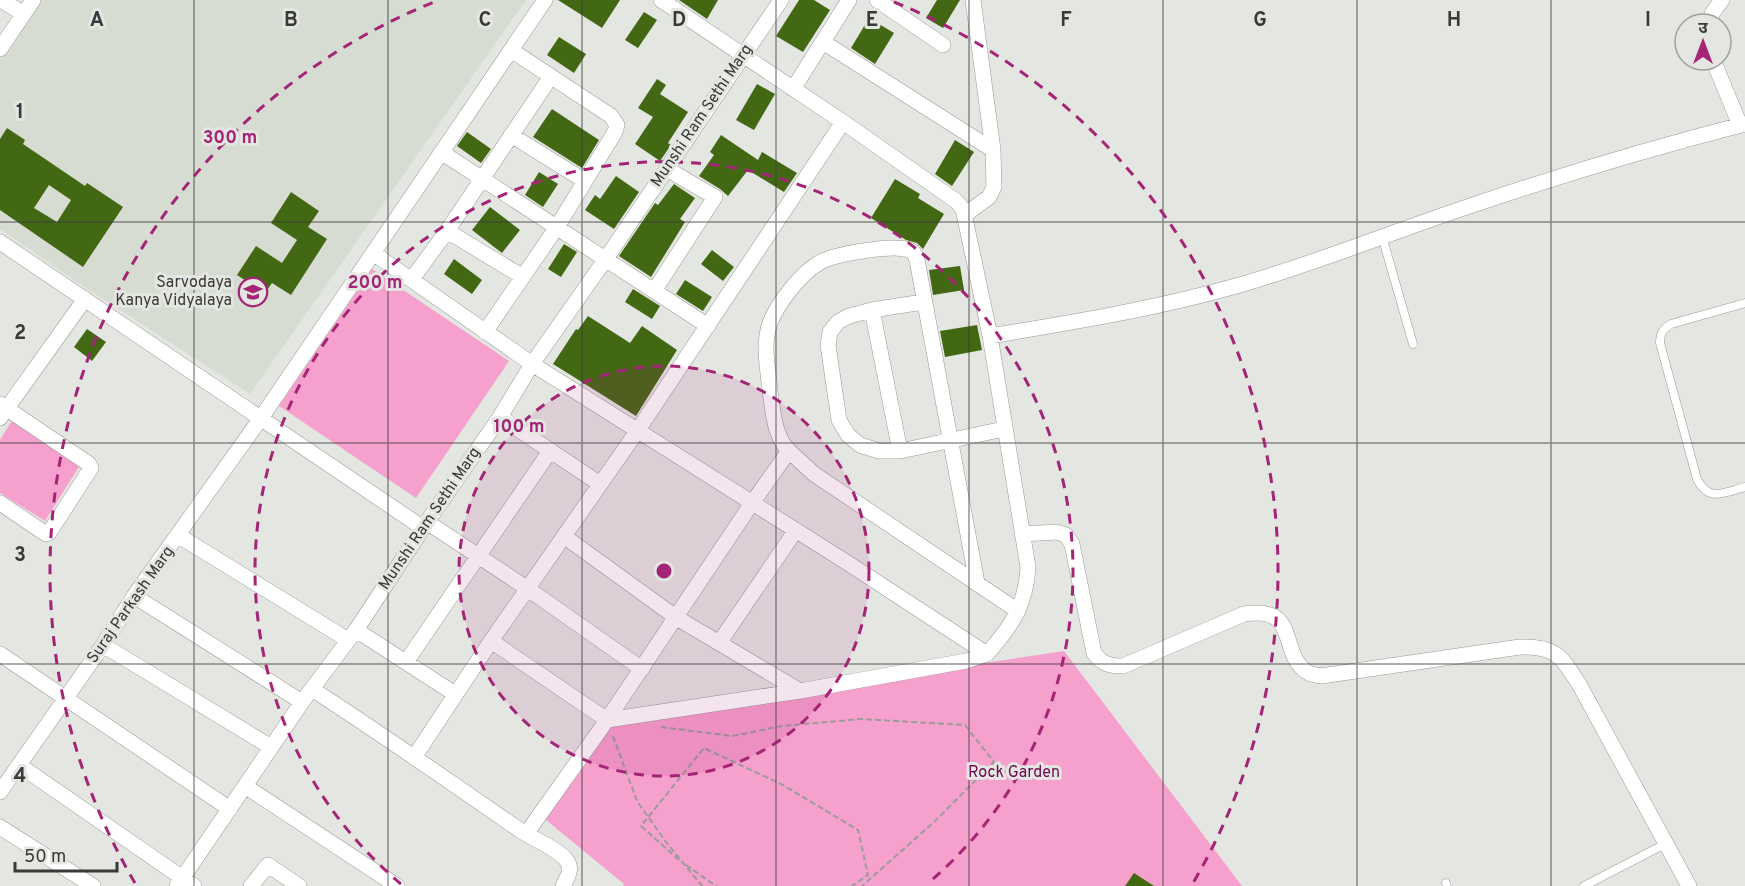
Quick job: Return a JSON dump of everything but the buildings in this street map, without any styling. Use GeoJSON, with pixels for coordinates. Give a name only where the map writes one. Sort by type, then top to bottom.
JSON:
{"type":"FeatureCollection","features":[{"type":"Feature","properties":{"kind":"street"},"geometry":{"type":"LineString","coordinates":[[1,0],[24,14]]}},
{"type":"Feature","properties":{"kind":"street"},"geometry":{"type":"LineString","coordinates":[[0,50],[33,0]]}},
{"type":"Feature","properties":{"kind":"street","name":"Suraj Parkash Marg"},"geometry":{"type":"LineString","coordinates":[[0,792],[261,418],[545,0]]}},
{"type":"Feature","properties":{"kind":"street"},"geometry":{"type":"LineString","coordinates":[[491,641],[607,720],[800,691],[966,661],[987,654],[1004,635],[1024,597],[1028,567],[990,336],[966,214],[956,201],[661,0]]}},
{"type":"Feature","properties":{"kind":"street","name":"Munshi Ram Sethi Marg"},"geometry":{"type":"LineString","coordinates":[[184,883],[271,747],[352,635],[500,417],[532,364],[781,0]]}},
{"type":"Feature","properties":{"kind":"street"},"geometry":{"type":"LineString","coordinates":[[794,89],[849,0]]}},
{"type":"Feature","properties":{"kind":"street"},"geometry":{"type":"LineString","coordinates":[[877,0],[943,45]]}},
{"type":"Feature","properties":{"kind":"street"},"geometry":{"type":"LineString","coordinates":[[966,214],[993,193],[993,150],[973,0]]}},
{"type":"Feature","properties":{"kind":"street"},"geometry":{"type":"LineString","coordinates":[[823,42],[993,150]]}},
{"type":"Feature","properties":{"kind":"street"},"geometry":{"type":"LineString","coordinates":[[485,332],[557,227],[615,132],[616,121],[511,50]]}},
{"type":"Feature","properties":{"kind":"street"},"geometry":{"type":"LineString","coordinates":[[990,336],[1098,319],[1173,303],[1245,284],[1466,207],[1660,145],[1742,125],[1718,72]]}},
{"type":"Feature","properties":{"kind":"street"},"geometry":{"type":"LineString","coordinates":[[412,279],[550,78]]}},
{"type":"Feature","properties":{"kind":"street"},"geometry":{"type":"LineString","coordinates":[[415,756],[491,641],[638,430],[843,122]]}},
{"type":"Feature","properties":{"kind":"street"},"geometry":{"type":"LineString","coordinates":[[511,135],[585,182]]}},
{"type":"Feature","properties":{"kind":"street"},"geometry":{"type":"LineString","coordinates":[[441,152],[708,326]]}},
{"type":"Feature","properties":{"kind":"street"},"geometry":{"type":"LineString","coordinates":[[654,291],[715,197],[667,169]]}},
{"type":"Feature","properties":{"kind":"street"},"geometry":{"type":"LineString","coordinates":[[447,231],[523,277]]}},
{"type":"Feature","properties":{"kind":"street"},"geometry":{"type":"LineString","coordinates":[[0,242],[261,418],[528,589],[642,669]]}},
{"type":"Feature","properties":{"kind":"street"},"geometry":{"type":"LineString","coordinates":[[977,583],[914,253],[906,249],[855,252],[819,263],[810,269],[785,296],[770,323],[764,346],[773,415],[782,444],[814,474],[1018,611]]}},
{"type":"Feature","properties":{"kind":"street"},"geometry":{"type":"LineString","coordinates":[[373,253],[532,364],[987,654]]}},
{"type":"Feature","properties":{"kind":"street"},"geometry":{"type":"LineString","coordinates":[[0,503],[46,534],[49,533],[91,468],[90,464],[2,410],[85,299]]}},
{"type":"Feature","properties":{"kind":"street"},"geometry":{"type":"LineString","coordinates":[[923,302],[849,316],[838,322],[830,332],[828,345],[839,420],[848,435],[860,445],[879,451],[900,451],[1005,429]]}},
{"type":"Feature","properties":{"kind":"street"},"geometry":{"type":"LineString","coordinates":[[872,310],[900,451]]}},
{"type":"Feature","properties":{"kind":"street"},"geometry":{"type":"LineString","coordinates":[[500,417],[600,484]]}},
{"type":"Feature","properties":{"kind":"street"},"geometry":{"type":"LineString","coordinates":[[406,662],[550,451]]}},
{"type":"Feature","properties":{"kind":"street"},"geometry":{"type":"LineString","coordinates":[[526,834],[607,720],[789,451]]}},
{"type":"Feature","properties":{"kind":"street"},"geometry":{"type":"LineString","coordinates":[[719,644],[796,531]]}},
{"type":"Feature","properties":{"kind":"street"},"geometry":{"type":"LineString","coordinates":[[1022,534],[1057,532],[1066,536],[1072,544],[1094,653],[1101,662],[1110,666],[1122,666],[1244,614],[1259,612],[1273,615],[1283,625],[1300,665],[1308,673],[1321,676],[1520,647],[1539,646],[1553,652],[1565,662],[1570,670],[1689,886]]}},
{"type":"Feature","properties":{"kind":"street"},"geometry":{"type":"LineString","coordinates":[[179,536],[352,635],[406,662],[455,694]]}},
{"type":"Feature","properties":{"kind":"street"},"geometry":{"type":"LineString","coordinates":[[565,537],[677,618],[800,691]]}},
{"type":"Feature","properties":{"kind":"street"},"geometry":{"type":"LineString","coordinates":[[134,597],[302,702]]}},
{"type":"Feature","properties":{"kind":"street"},"geometry":{"type":"LineString","coordinates":[[103,645],[271,747]]}},
{"type":"Feature","properties":{"kind":"street"},"geometry":{"type":"LineString","coordinates":[[0,654],[230,809]]}},
{"type":"Feature","properties":{"kind":"street"},"geometry":{"type":"LineString","coordinates":[[312,688],[415,756],[526,834],[564,857],[569,864],[570,873],[563,886]]}},
{"type":"Feature","properties":{"kind":"street"},"geometry":{"type":"LineString","coordinates":[[19,765],[184,883]]}},
{"type":"Feature","properties":{"kind":"street"},"geometry":{"type":"LineString","coordinates":[[245,786],[396,886]]}},
{"type":"Feature","properties":{"kind":"street"},"geometry":{"type":"LineString","coordinates":[[0,826],[93,886]]}},
{"type":"Feature","properties":{"kind":"street"},"geometry":{"type":"LineString","coordinates":[[251,886],[268,865],[298,886]]}},
{"type":"Feature","properties":{"kind":"lane"},"geometry":{"type":"LineString","coordinates":[[1382,236],[1413,344]]}},
{"type":"Feature","properties":{"kind":"lane"},"geometry":{"type":"LineString","coordinates":[[1745,303],[1671,324],[1664,329],[1660,336],[1660,343],[1697,479],[1702,489],[1709,494],[1718,494],[1745,487]]}},
{"type":"Feature","properties":{"kind":"lane"},"geometry":{"type":"LineString","coordinates":[[1584,886],[1667,843]]}},
{"type":"Feature","properties":{"kind":"path"},"geometry":{"type":"LineString","coordinates":[[653,726],[732,736],[782,726],[861,719],[965,725],[994,762],[933,824],[862,886]]}},
{"type":"Feature","properties":{"kind":"path"},"geometry":{"type":"LineString","coordinates":[[607,720],[637,801],[666,842],[702,886]]}},
{"type":"Feature","properties":{"kind":"path"},"geometry":{"type":"LineString","coordinates":[[716,886],[679,860],[641,826],[704,748],[783,785],[858,830],[868,874],[852,886]]}},
{"type":"Feature","properties":{"kind":"shaded area"},"geometry":{"type":"Polygon","coordinates":[[[36,0],[526,0],[250,394],[86,288],[0,229],[0,52],[36,0]]]}},
{"type":"Feature","properties":{"kind":"green space"},"geometry":{"type":"Polygon","coordinates":[[[372,269],[509,361],[416,498],[279,406],[372,269]]]}},
{"type":"Feature","properties":{"kind":"green space"},"geometry":{"type":"Polygon","coordinates":[[[13,419],[82,462],[45,521],[0,493],[0,440],[13,419]]]}},
{"type":"Feature","properties":{"kind":"green space","name":"Rock Garden"},"geometry":{"type":"Polygon","coordinates":[[[1064,651],[1242,886],[623,886],[624,884],[535,811],[607,720],[1064,651]]]}},
{"type":"Feature","properties":{"kind":"place","name":"Sarvodaya Kanya Vidyalaya"},"geometry":{"type":"Point","coordinates":[253,292]}}]}
